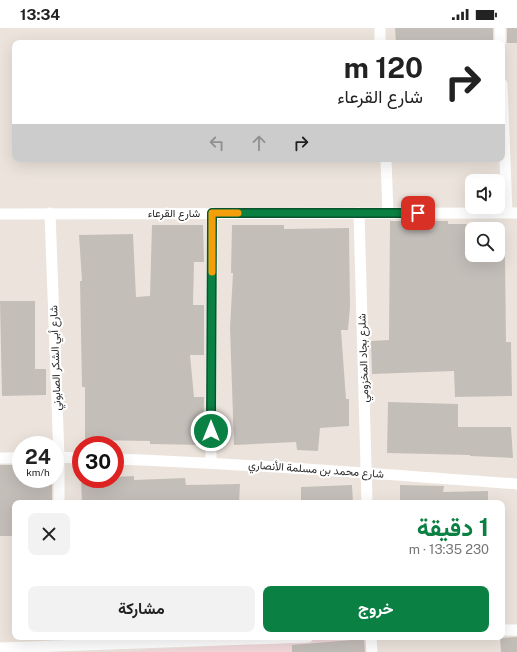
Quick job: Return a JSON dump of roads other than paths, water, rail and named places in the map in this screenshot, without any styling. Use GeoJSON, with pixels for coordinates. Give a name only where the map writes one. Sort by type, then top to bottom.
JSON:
{"type":"FeatureCollection","features":[{"type":"Feature","properties":{"kind":"street"},"geometry":{"type":"LineString","coordinates":[[380,28],[380,40]]}},
{"type":"Feature","properties":{"kind":"street"},"geometry":{"type":"LineString","coordinates":[[500,28],[500,40]]}},
{"type":"Feature","properties":{"kind":"street"},"geometry":{"type":"LineString","coordinates":[[505,123],[512,213]]}},
{"type":"Feature","properties":{"kind":"street"},"geometry":{"type":"LineString","coordinates":[[386,162],[388,213]]}},
{"type":"Feature","properties":{"kind":"street","name":"شارع أبي الشكر الصابوني"},"geometry":{"type":"LineString","coordinates":[[50,213],[56,436]]}},
{"type":"Feature","properties":{"kind":"street"},"geometry":{"type":"LineString","coordinates":[[211,463],[212,213]]}},
{"type":"Feature","properties":{"kind":"street","name":"شلرع بجاد المخزومي"},"geometry":{"type":"LineString","coordinates":[[359,213],[367,500]]}},
{"type":"Feature","properties":{"kind":"street","name":"شارع القرعاء"},"geometry":{"type":"LineString","coordinates":[[0,214],[512,213]]}},
{"type":"Feature","properties":{"kind":"street"},"geometry":{"type":"LineString","coordinates":[[0,458],[12,458]]}},
{"type":"Feature","properties":{"kind":"street","name":"شارع محمد بن مسلمة الأنصاري"},"geometry":{"type":"LineString","coordinates":[[124,459],[366,472],[517,484]]}},
{"type":"Feature","properties":{"kind":"street","name":"شارع أبي الشكر الصابوني"},"geometry":{"type":"LineString","coordinates":[[58,488],[59,500]]}},
{"type":"Feature","properties":{"kind":"street"},"geometry":{"type":"LineString","coordinates":[[505,630],[517,630]]}},
{"type":"Feature","properties":{"kind":"street"},"geometry":{"type":"LineString","coordinates":[[0,648],[60,641],[122,640]]}},
{"type":"Feature","properties":{"kind":"street"},"geometry":{"type":"LineString","coordinates":[[371,640],[372,652]]}}]}
